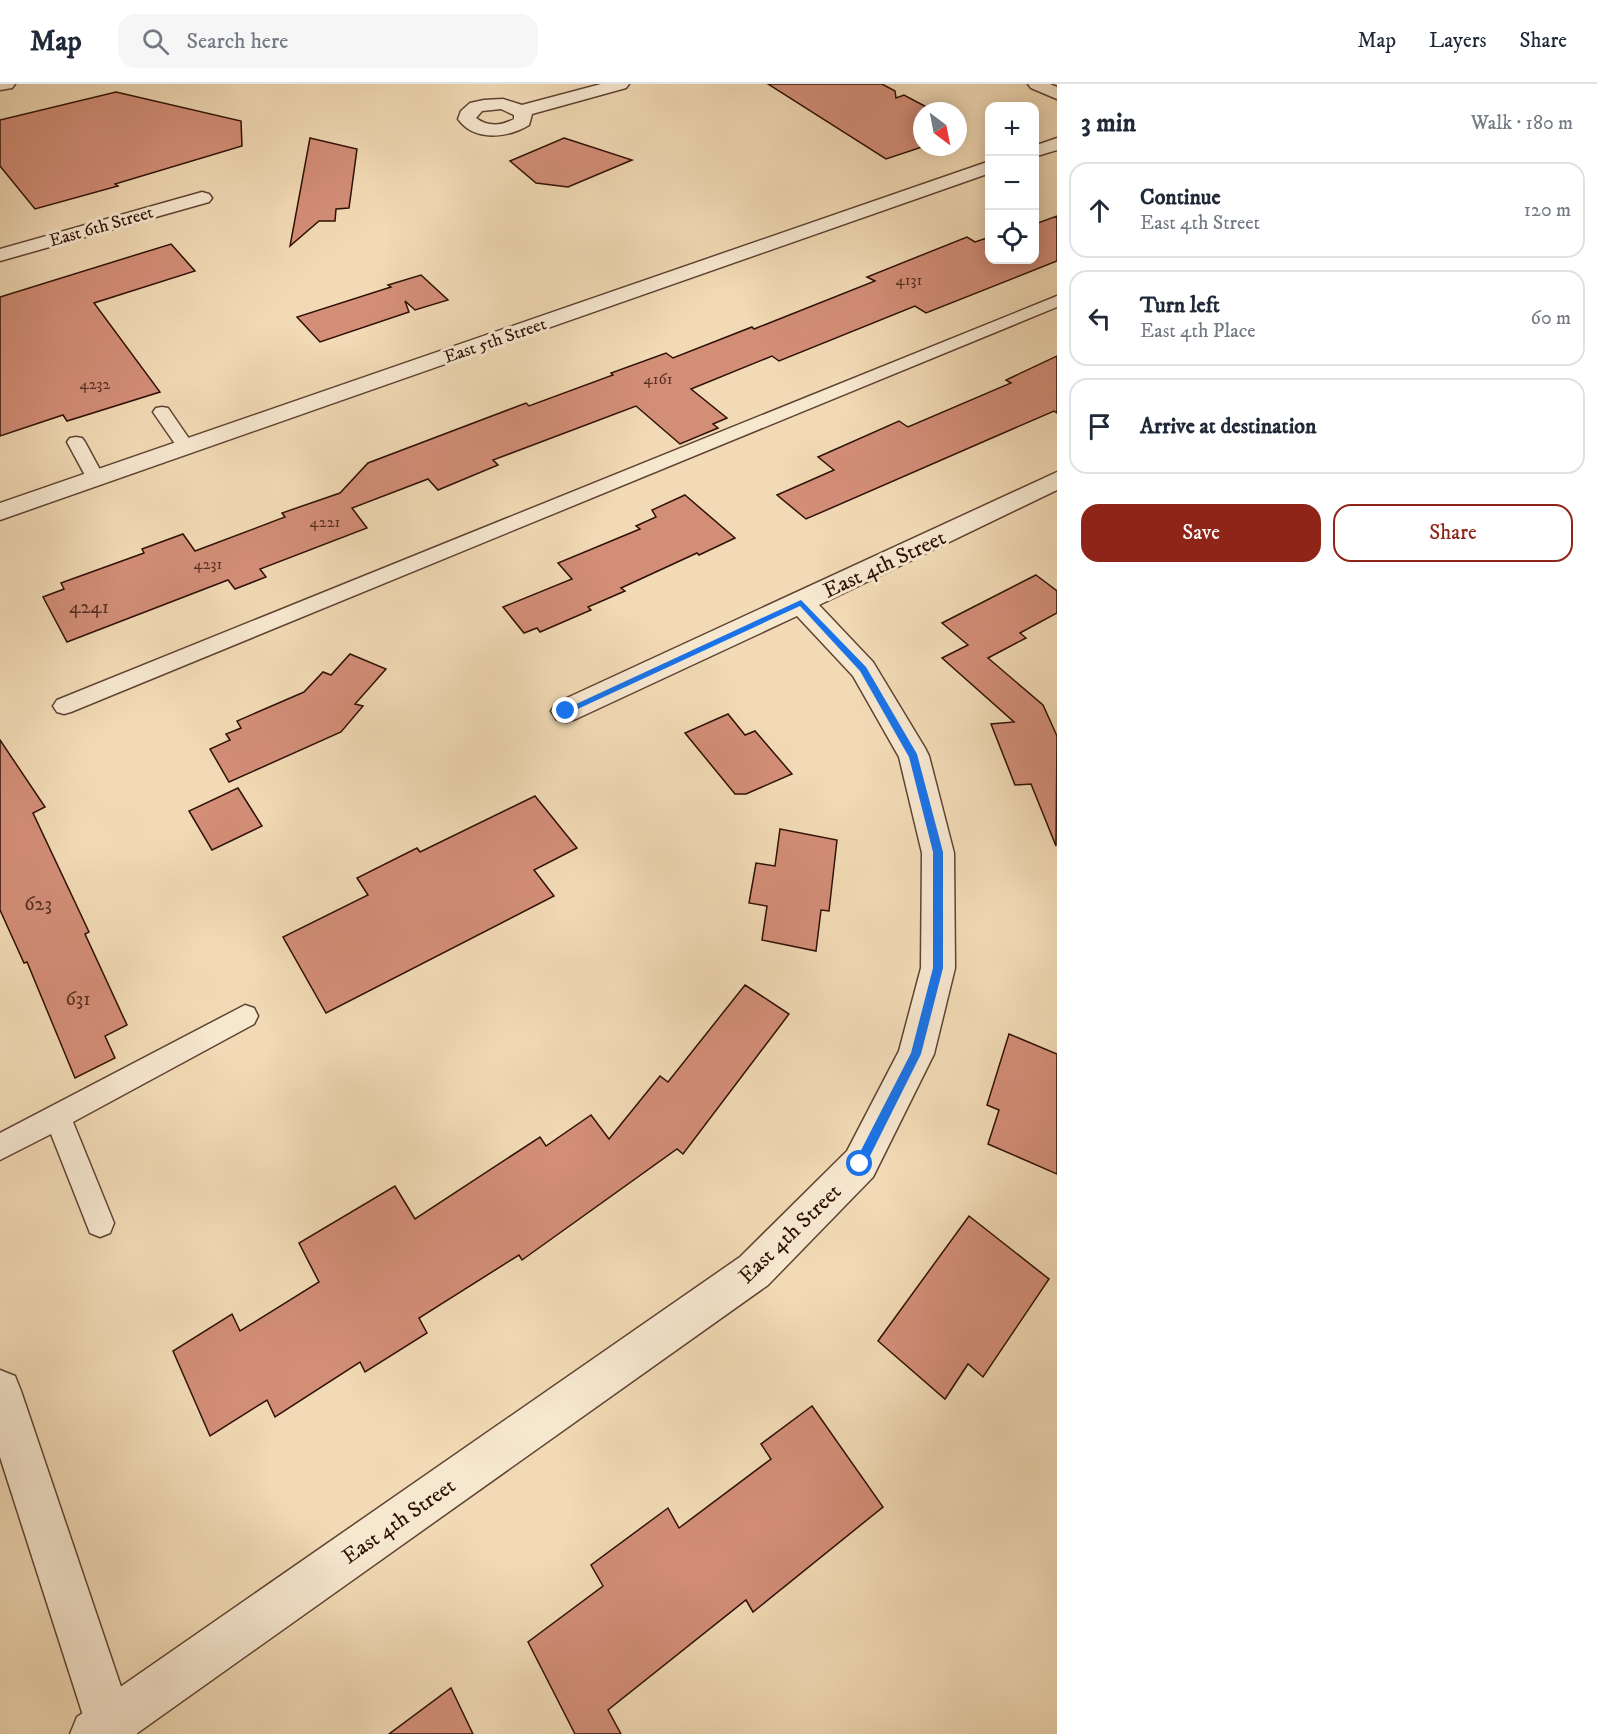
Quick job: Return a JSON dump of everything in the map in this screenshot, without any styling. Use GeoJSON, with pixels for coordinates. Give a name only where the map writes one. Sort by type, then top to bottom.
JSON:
{"type":"FeatureCollection","features":[{"type":"Feature","properties":{"kind":"street"},"geometry":{"type":"LineString","coordinates":[[0,85],[6,84]]}},
{"type":"Feature","properties":{"kind":"street"},"geometry":{"type":"LineString","coordinates":[[522,111],[620,84]]}},
{"type":"Feature","properties":{"kind":"street"},"geometry":{"type":"LineString","coordinates":[[1037,84],[1057,94]]}},
{"type":"Feature","properties":{"kind":"street"},"geometry":{"type":"LineString","coordinates":[[1039,151],[1057,144]]}},
{"type":"Feature","properties":{"kind":"street","name":"East 5th Street"},"geometry":{"type":"LineString","coordinates":[[0,512],[985,169]]}},
{"type":"Feature","properties":{"kind":"street","name":"East 6th Street"},"geometry":{"type":"LineString","coordinates":[[0,255],[202,198]]}},
{"type":"Feature","properties":{"kind":"street","name":"East 4th Street"},"geometry":{"type":"LineString","coordinates":[[106,1730],[754,1271],[860,1164],[916,1054],[938,968],[938,852],[914,756],[863,669],[801,603],[1057,480]]}},
{"type":"Feature","properties":{"kind":"street"},"geometry":{"type":"LineString","coordinates":[[566,711],[801,603]]}},
{"type":"Feature","properties":{"kind":"street"},"geometry":{"type":"LineString","coordinates":[[0,1391],[106,1730]]}},
{"type":"Feature","properties":{"kind":"lane"},"geometry":{"type":"LineString","coordinates":[[64,706],[1057,301]]}},
{"type":"Feature","properties":{"kind":"lane"},"geometry":{"type":"LineString","coordinates":[[162,412],[186,447]]}},
{"type":"Feature","properties":{"kind":"lane"},"geometry":{"type":"LineString","coordinates":[[76,442],[96,479]]}},
{"type":"Feature","properties":{"kind":"lane"},"geometry":{"type":"LineString","coordinates":[[0,1147],[244,1016]]}},
{"type":"Feature","properties":{"kind":"lane"},"geometry":{"type":"LineString","coordinates":[[57,1116],[100,1223]]}},
{"type":"Feature","properties":{"kind":"building"},"geometry":{"type":"Polygon","coordinates":[[[768,84],[882,84],[895,91],[896,98],[904,95],[917,102],[913,102],[913,150],[886,159],[768,84]]]}},
{"type":"Feature","properties":{"kind":"building"},"geometry":{"type":"Polygon","coordinates":[[[116,92],[241,121],[242,146],[115,184],[118,186],[35,209],[0,166],[0,120],[116,92]]]}},
{"type":"Feature","properties":{"kind":"building"},"geometry":{"type":"Polygon","coordinates":[[[310,138],[357,149],[349,208],[336,209],[335,221],[319,221],[290,246],[310,138]]]}},
{"type":"Feature","properties":{"kind":"building"},"geometry":{"type":"Polygon","coordinates":[[[564,138],[632,160],[568,187],[536,183],[510,161],[564,138]]]}},
{"type":"Feature","properties":{"kind":"building"},"geometry":{"type":"Polygon","coordinates":[[[1057,216],[1057,261],[926,313],[915,306],[779,361],[772,356],[691,389],[727,418],[713,424],[718,428],[680,444],[636,406],[493,460],[498,465],[438,490],[428,479],[352,508],[367,528],[260,569],[266,577],[235,589],[228,580],[67,642],[43,597],[64,589],[61,583],[144,553],[142,549],[183,534],[195,551],[285,517],[282,513],[340,493],[368,463],[526,403],[529,406],[613,375],[611,373],[666,353],[673,358],[752,327],[754,329],[875,281],[867,277],[967,237],[975,242],[985,239],[985,264],[1039,264],[1039,223],[1057,216]]]}},
{"type":"Feature","properties":{"kind":"building"},"geometry":{"type":"Polygon","coordinates":[[[171,244],[195,271],[94,303],[160,392],[67,421],[63,415],[0,436],[0,297],[171,244]]]}},
{"type":"Feature","properties":{"kind":"building"},"geometry":{"type":"Polygon","coordinates":[[[421,275],[448,300],[415,310],[405,301],[409,312],[320,342],[297,317],[391,287],[388,285],[421,275]]]}},
{"type":"Feature","properties":{"kind":"building"},"geometry":{"type":"Polygon","coordinates":[[[1057,356],[1057,413],[1054,411],[806,519],[777,495],[834,470],[818,457],[899,421],[908,427],[1011,383],[1006,380],[1057,356]]]}},
{"type":"Feature","properties":{"kind":"building"},"geometry":{"type":"Polygon","coordinates":[[[685,495],[735,538],[621,588],[625,591],[588,607],[591,610],[540,632],[537,628],[524,633],[503,607],[572,579],[558,563],[640,529],[636,526],[656,517],[652,510],[685,495]]]}},
{"type":"Feature","properties":{"kind":"building"},"geometry":{"type":"Polygon","coordinates":[[[1036,575],[1057,591],[1057,613],[1020,633],[1026,638],[988,658],[1043,705],[1057,736],[1056,846],[1031,784],[1015,785],[991,724],[1014,722],[942,658],[968,645],[942,623],[1036,575]]]}},
{"type":"Feature","properties":{"kind":"building"},"geometry":{"type":"Polygon","coordinates":[[[350,654],[386,669],[355,704],[363,706],[341,732],[229,782],[210,749],[230,740],[226,734],[241,728],[237,721],[304,692],[323,672],[331,675],[350,654]]]}},
{"type":"Feature","properties":{"kind":"building"},"geometry":{"type":"Polygon","coordinates":[[[728,714],[745,735],[755,731],[792,774],[746,794],[735,794],[685,733],[728,714]]]}},
{"type":"Feature","properties":{"kind":"building"},"geometry":{"type":"Polygon","coordinates":[[[0,740],[45,807],[33,813],[89,932],[85,934],[127,1025],[105,1036],[115,1058],[75,1078],[27,962],[24,963],[0,910],[0,740]]]}},
{"type":"Feature","properties":{"kind":"building"},"geometry":{"type":"Polygon","coordinates":[[[238,788],[262,826],[212,850],[189,811],[238,788]]]}},
{"type":"Feature","properties":{"kind":"building"},"geometry":{"type":"Polygon","coordinates":[[[535,796],[577,848],[534,870],[554,896],[326,1013],[283,937],[368,895],[357,878],[417,848],[420,852],[535,796]]]}},
{"type":"Feature","properties":{"kind":"building"},"geometry":{"type":"Polygon","coordinates":[[[780,829],[837,840],[829,911],[821,910],[816,951],[762,940],[767,906],[749,903],[756,863],[775,866],[780,829]]]}},
{"type":"Feature","properties":{"kind":"building"},"geometry":{"type":"Polygon","coordinates":[[[745,985],[789,1014],[683,1154],[677,1149],[522,1260],[519,1255],[419,1318],[427,1333],[365,1372],[360,1362],[275,1417],[267,1400],[210,1436],[173,1351],[232,1314],[240,1331],[319,1282],[299,1243],[395,1186],[415,1219],[540,1137],[546,1146],[591,1115],[609,1139],[660,1076],[668,1082],[745,985]]]}},
{"type":"Feature","properties":{"kind":"building"},"geometry":{"type":"Polygon","coordinates":[[[1009,1034],[1057,1054],[1057,1174],[988,1144],[999,1110],[987,1105],[1009,1034]]]}},
{"type":"Feature","properties":{"kind":"building"},"geometry":{"type":"Polygon","coordinates":[[[969,1216],[1049,1279],[983,1377],[968,1364],[945,1399],[878,1341],[969,1216]]]}},
{"type":"Feature","properties":{"kind":"building"},"geometry":{"type":"Polygon","coordinates":[[[812,1406],[883,1507],[753,1612],[746,1600],[608,1710],[621,1734],[575,1734],[528,1642],[603,1586],[591,1565],[668,1508],[679,1528],[771,1459],[761,1444],[812,1406]]]}},
{"type":"Feature","properties":{"kind":"building"},"geometry":{"type":"Polygon","coordinates":[[[451,1688],[473,1734],[389,1734],[451,1688]]]}},
{"type":"Feature","properties":{"kind":"route"},"geometry":{"type":"LineString","coordinates":[[566,711],[801,603],[863,669],[914,756],[938,852],[938,968],[916,1054],[860,1164]]}}]}
